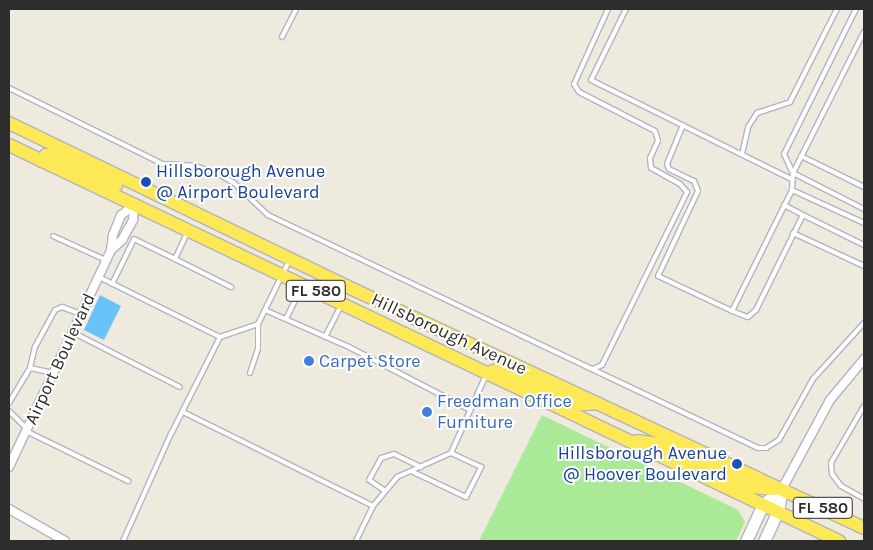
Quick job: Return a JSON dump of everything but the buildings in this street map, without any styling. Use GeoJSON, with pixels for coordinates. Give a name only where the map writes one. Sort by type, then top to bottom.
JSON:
{"type":"FeatureCollection","features":[{"type":"Feature","properties":{"kind":"main road","name":"Hillsborough Avenue"},"geometry":{"type":"LineString","coordinates":[[9,123],[290,259],[864,528]]}},
{"type":"Feature","properties":{"kind":"main road","name":"Hillsborough Avenue"},"geometry":{"type":"LineString","coordinates":[[9,145],[839,541]]}},
{"type":"Feature","properties":{"kind":"main road"},"geometry":{"type":"LineString","coordinates":[[41,160],[46,154],[52,154],[135,194],[154,193]]}},
{"type":"Feature","properties":{"kind":"main road"},"geometry":{"type":"LineString","coordinates":[[487,373],[497,370],[514,376],[577,405],[597,403]]}},
{"type":"Feature","properties":{"kind":"main road"},"geometry":{"type":"LineString","coordinates":[[622,438],[659,444],[750,487],[782,489]]}},
{"type":"Feature","properties":{"kind":"main road"},"geometry":{"type":"LineString","coordinates":[[746,541],[763,504],[782,489]]}},
{"type":"Feature","properties":{"kind":"main road"},"geometry":{"type":"LineString","coordinates":[[764,541],[778,511],[782,489]]}},
{"type":"Feature","properties":{"kind":"street","name":"Airport Boulevard"},"geometry":{"type":"LineString","coordinates":[[111,250],[122,240],[133,220],[134,205]]}},
{"type":"Feature","properties":{"kind":"street","name":"Airport Boulevard"},"geometry":{"type":"LineString","coordinates":[[9,467],[111,250],[113,235],[122,215],[134,205]]}},
{"type":"Feature","properties":{"kind":"street"},"geometry":{"type":"LineString","coordinates":[[782,489],[830,400],[864,359]]}},
{"type":"Feature","properties":{"kind":"street"},"geometry":{"type":"LineString","coordinates":[[9,509],[64,541]]}},
{"type":"Feature","properties":{"kind":"lane"},"geometry":{"type":"LineString","coordinates":[[282,37],[296,9]]}},
{"type":"Feature","properties":{"kind":"lane"},"geometry":{"type":"LineString","coordinates":[[590,369],[602,365],[687,192],[680,184],[651,168],[650,158],[658,141],[655,131],[579,92],[574,84],[608,9]]}},
{"type":"Feature","properties":{"kind":"lane"},"geometry":{"type":"LineString","coordinates":[[626,9],[591,80],[793,180]]}},
{"type":"Feature","properties":{"kind":"lane"},"geometry":{"type":"LineString","coordinates":[[742,154],[748,127],[757,113],[790,102],[837,9]]}},
{"type":"Feature","properties":{"kind":"lane"},"geometry":{"type":"LineString","coordinates":[[732,311],[792,190],[793,172],[784,154],[856,9]]}},
{"type":"Feature","properties":{"kind":"lane"},"geometry":{"type":"LineString","coordinates":[[793,172],[864,32]]}},
{"type":"Feature","properties":{"kind":"lane"},"geometry":{"type":"LineString","coordinates":[[9,88],[162,164],[196,166],[222,176],[234,183],[268,216],[751,445],[766,448],[784,433],[813,379],[864,323]]}},
{"type":"Feature","properties":{"kind":"lane"},"geometry":{"type":"LineString","coordinates":[[683,125],[667,164],[669,168],[694,182],[698,191],[658,276],[748,318],[756,310],[803,215]]}},
{"type":"Feature","properties":{"kind":"lane"},"geometry":{"type":"LineString","coordinates":[[801,156],[864,187]]}},
{"type":"Feature","properties":{"kind":"lane"},"geometry":{"type":"LineString","coordinates":[[793,172],[864,209]]}},
{"type":"Feature","properties":{"kind":"lane"},"geometry":{"type":"LineString","coordinates":[[792,190],[864,223]]}},
{"type":"Feature","properties":{"kind":"lane"},"geometry":{"type":"LineString","coordinates":[[784,206],[864,245]]}},
{"type":"Feature","properties":{"kind":"lane"},"geometry":{"type":"LineString","coordinates":[[175,259],[188,231]]}},
{"type":"Feature","properties":{"kind":"lane"},"geometry":{"type":"LineString","coordinates":[[793,234],[864,266]]}},
{"type":"Feature","properties":{"kind":"lane"},"geometry":{"type":"LineString","coordinates":[[54,236],[106,260]]}},
{"type":"Feature","properties":{"kind":"lane"},"geometry":{"type":"LineString","coordinates":[[112,284],[134,239],[231,287]]}},
{"type":"Feature","properties":{"kind":"lane"},"geometry":{"type":"LineString","coordinates":[[250,373],[258,348],[258,324],[290,259]]}},
{"type":"Feature","properties":{"kind":"lane"},"geometry":{"type":"LineString","coordinates":[[98,277],[220,337]]}},
{"type":"Feature","properties":{"kind":"lane"},"geometry":{"type":"LineString","coordinates":[[286,319],[303,285]]}},
{"type":"Feature","properties":{"kind":"lane"},"geometry":{"type":"LineString","coordinates":[[325,337],[341,304]]}},
{"type":"Feature","properties":{"kind":"lane"},"geometry":{"type":"LineString","coordinates":[[9,403],[30,368],[35,347],[55,310],[62,307],[81,314]]}},
{"type":"Feature","properties":{"kind":"lane"},"geometry":{"type":"LineString","coordinates":[[265,310],[325,337],[470,410]]}},
{"type":"Feature","properties":{"kind":"lane"},"geometry":{"type":"LineString","coordinates":[[122,541],[220,337],[258,324]]}},
{"type":"Feature","properties":{"kind":"lane"},"geometry":{"type":"LineString","coordinates":[[72,332],[180,387]]}},
{"type":"Feature","properties":{"kind":"lane"},"geometry":{"type":"LineString","coordinates":[[30,368],[53,374]]}},
{"type":"Feature","properties":{"kind":"lane"},"geometry":{"type":"LineString","coordinates":[[356,541],[373,506],[397,477],[451,453],[487,373]]}},
{"type":"Feature","properties":{"kind":"lane"},"geometry":{"type":"LineString","coordinates":[[864,406],[831,463],[832,474],[841,486],[864,499]]}},
{"type":"Feature","properties":{"kind":"lane"},"geometry":{"type":"LineString","coordinates":[[9,411],[26,430],[128,481]]}},
{"type":"Feature","properties":{"kind":"lane"},"geometry":{"type":"LineString","coordinates":[[183,412],[373,506]]}},
{"type":"Feature","properties":{"kind":"lane"},"geometry":{"type":"LineString","coordinates":[[411,471],[466,498],[481,467],[451,453]]}},
{"type":"Feature","properties":{"kind":"lane"},"geometry":{"type":"LineString","coordinates":[[385,491],[369,482],[381,458],[394,454],[421,467]]}},
{"type":"Feature","properties":{"kind":"green space"},"geometry":{"type":"Polygon","coordinates":[[[542,415],[738,510],[745,522],[736,541],[479,541],[542,415]]]}},
{"type":"Feature","properties":{"kind":"water"},"geometry":{"type":"Polygon","coordinates":[[[100,295],[121,306],[104,340],[84,330],[100,295]]]}},
{"type":"Feature","properties":{"kind":"place","name":"Hillsborough Avenue @ Airport Boulevard"},"geometry":{"type":"Point","coordinates":[146,182]}},
{"type":"Feature","properties":{"kind":"place","name":"Carpet Store"},"geometry":{"type":"Point","coordinates":[309,361]}},
{"type":"Feature","properties":{"kind":"place","name":"Freedman Office Furniture"},"geometry":{"type":"Point","coordinates":[427,412]}},
{"type":"Feature","properties":{"kind":"place","name":"Hillsborough Avenue @ Hoover Boulevard"},"geometry":{"type":"Point","coordinates":[737,464]}}]}
